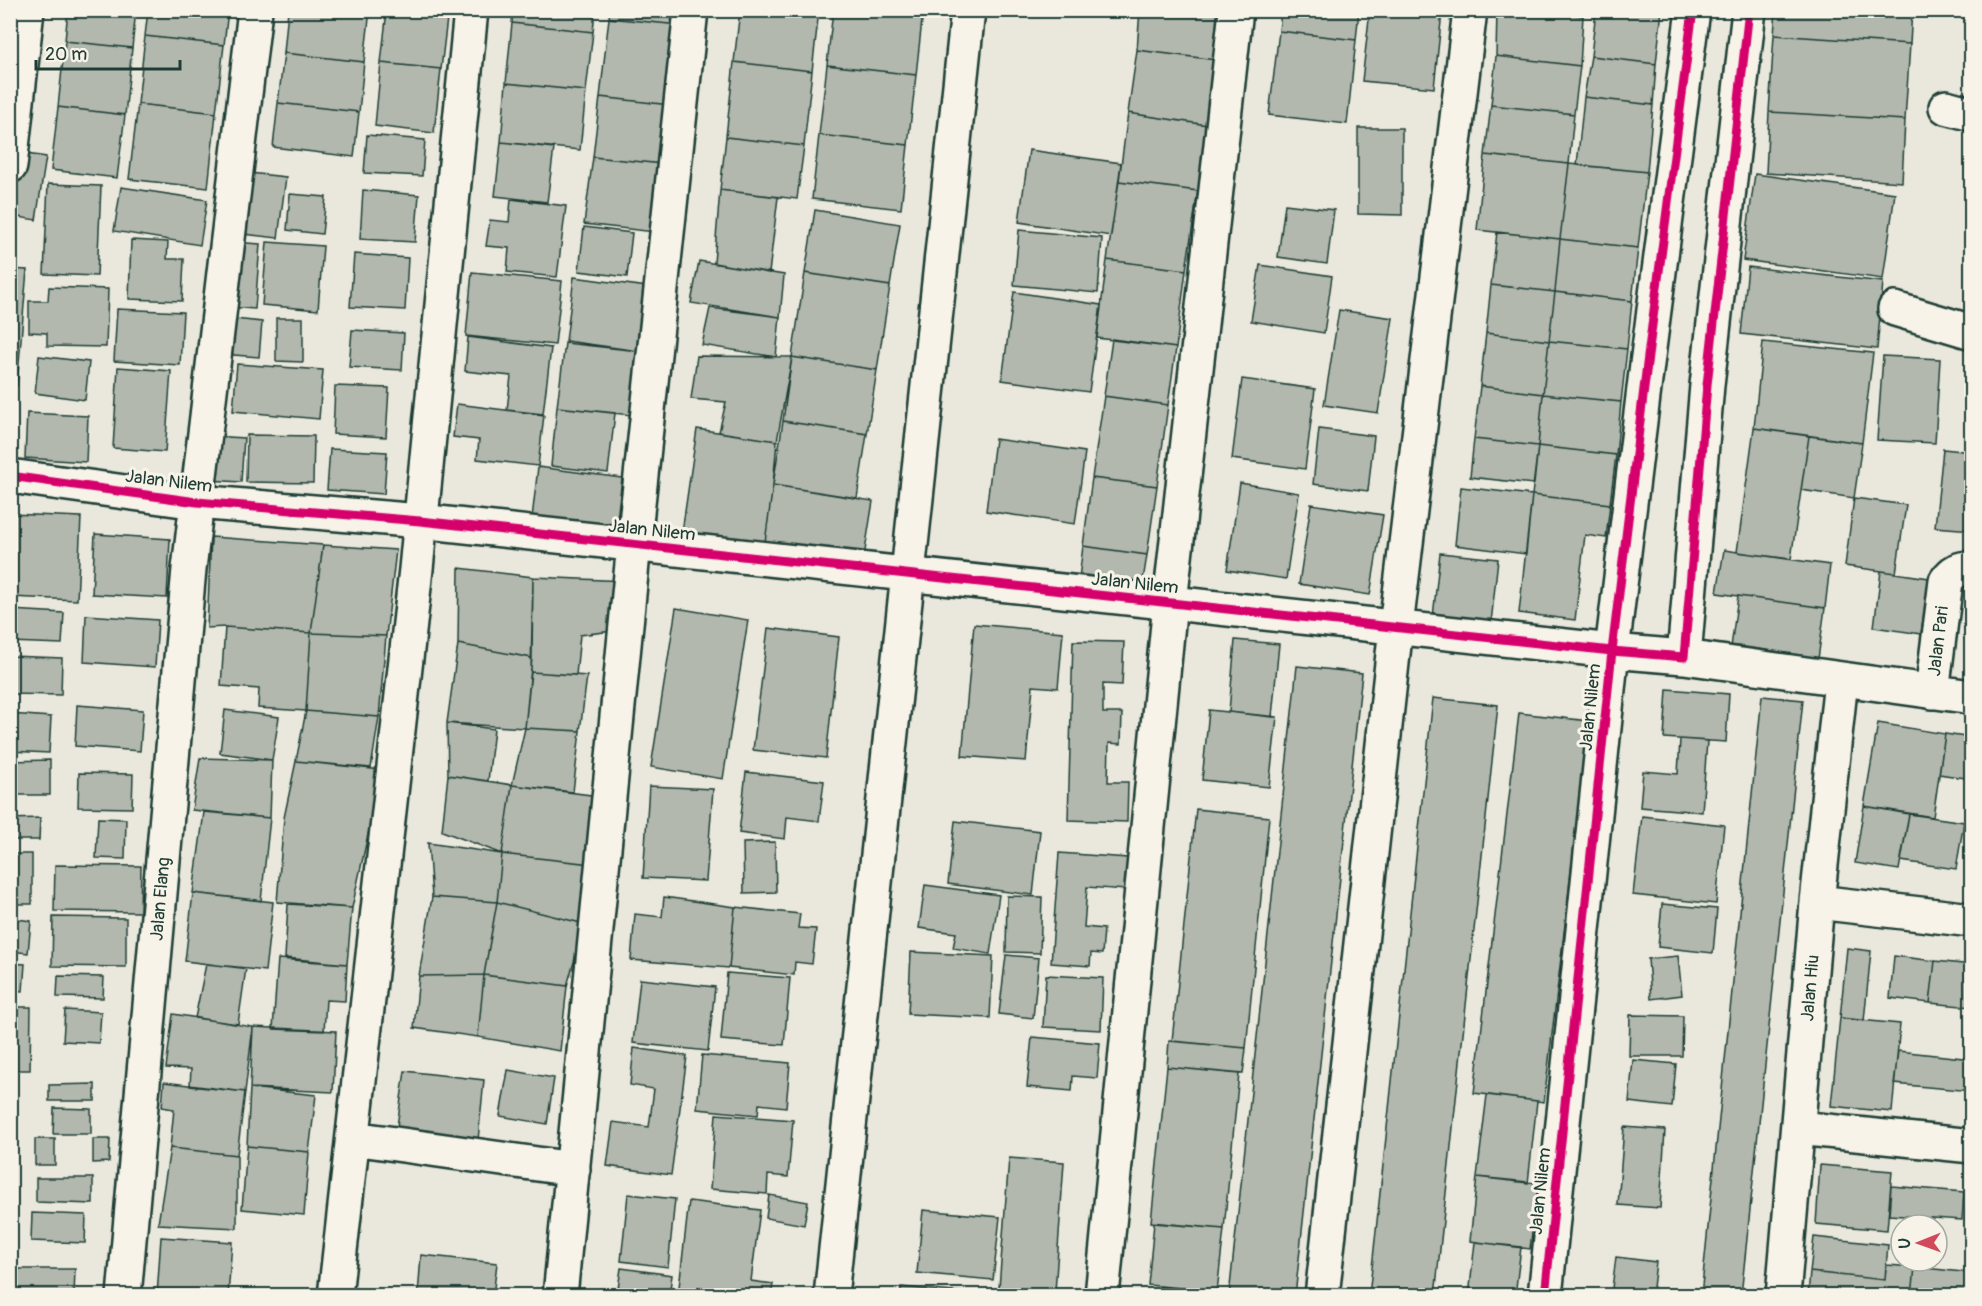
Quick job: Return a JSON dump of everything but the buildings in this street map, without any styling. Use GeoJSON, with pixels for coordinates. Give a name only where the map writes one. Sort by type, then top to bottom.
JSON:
{"type":"FeatureCollection","features":[{"type":"Feature","properties":{"kind":"street"},"geometry":{"type":"LineString","coordinates":[[10,166],[27,10]]}},
{"type":"Feature","properties":{"kind":"street","name":"Jalan Elang"},"geometry":{"type":"LineString","coordinates":[[124,1296],[197,502],[255,10]]}},
{"type":"Feature","properties":{"kind":"street"},"geometry":{"type":"LineString","coordinates":[[335,1296],[420,522],[471,10]]}},
{"type":"Feature","properties":{"kind":"street"},"geometry":{"type":"LineString","coordinates":[[560,1296],[638,501],[692,10]]}},
{"type":"Feature","properties":{"kind":"street"},"geometry":{"type":"LineString","coordinates":[[831,1296],[968,10]]}},
{"type":"Feature","properties":{"kind":"street"},"geometry":{"type":"LineString","coordinates":[[1102,1296],[1170,603],[1236,10]]}},
{"type":"Feature","properties":{"kind":"street"},"geometry":{"type":"LineString","coordinates":[[1322,1296],[1396,627],[1470,10]]}},
{"type":"Feature","properties":{"kind":"street"},"geometry":{"type":"LineString","coordinates":[[1693,10],[1612,651],[1684,657],[1932,692]]}},
{"type":"Feature","properties":{"kind":"street"},"geometry":{"type":"LineString","coordinates":[[1684,657],[1707,385],[1749,10]]}},
{"type":"Feature","properties":{"kind":"street"},"geometry":{"type":"LineString","coordinates":[[1895,309],[1971,332]]}},
{"type":"Feature","properties":{"kind":"street","name":"Jalan Nilem"},"geometry":{"type":"LineString","coordinates":[[10,476],[197,502],[420,522],[1612,651],[1545,1296]]}},
{"type":"Feature","properties":{"kind":"street","name":"Jalan Pari"},"geometry":{"type":"LineString","coordinates":[[1971,568],[1961,568],[1951,573],[1946,580],[1932,692],[1971,698]]}},
{"type":"Feature","properties":{"kind":"street","name":"Jalan Hiu"},"geometry":{"type":"LineString","coordinates":[[1783,1296],[1817,902],[1841,680]]}},
{"type":"Feature","properties":{"kind":"street"},"geometry":{"type":"LineString","coordinates":[[1817,902],[1971,920]]}},
{"type":"Feature","properties":{"kind":"street"},"geometry":{"type":"LineString","coordinates":[[1798,1128],[1971,1146]]}},
{"type":"Feature","properties":{"kind":"street"},"geometry":{"type":"LineString","coordinates":[[353,1138],[573,1169]]}},
{"type":"Feature","properties":{"kind":"cycle path"},"geometry":{"type":"LineString","coordinates":[[1693,10],[1612,651],[1684,657],[1707,385],[1749,10]]}},
{"type":"Feature","properties":{"kind":"cycle path"},"geometry":{"type":"LineString","coordinates":[[10,476],[197,502],[420,521],[1612,651],[1545,1296]]}}]}
